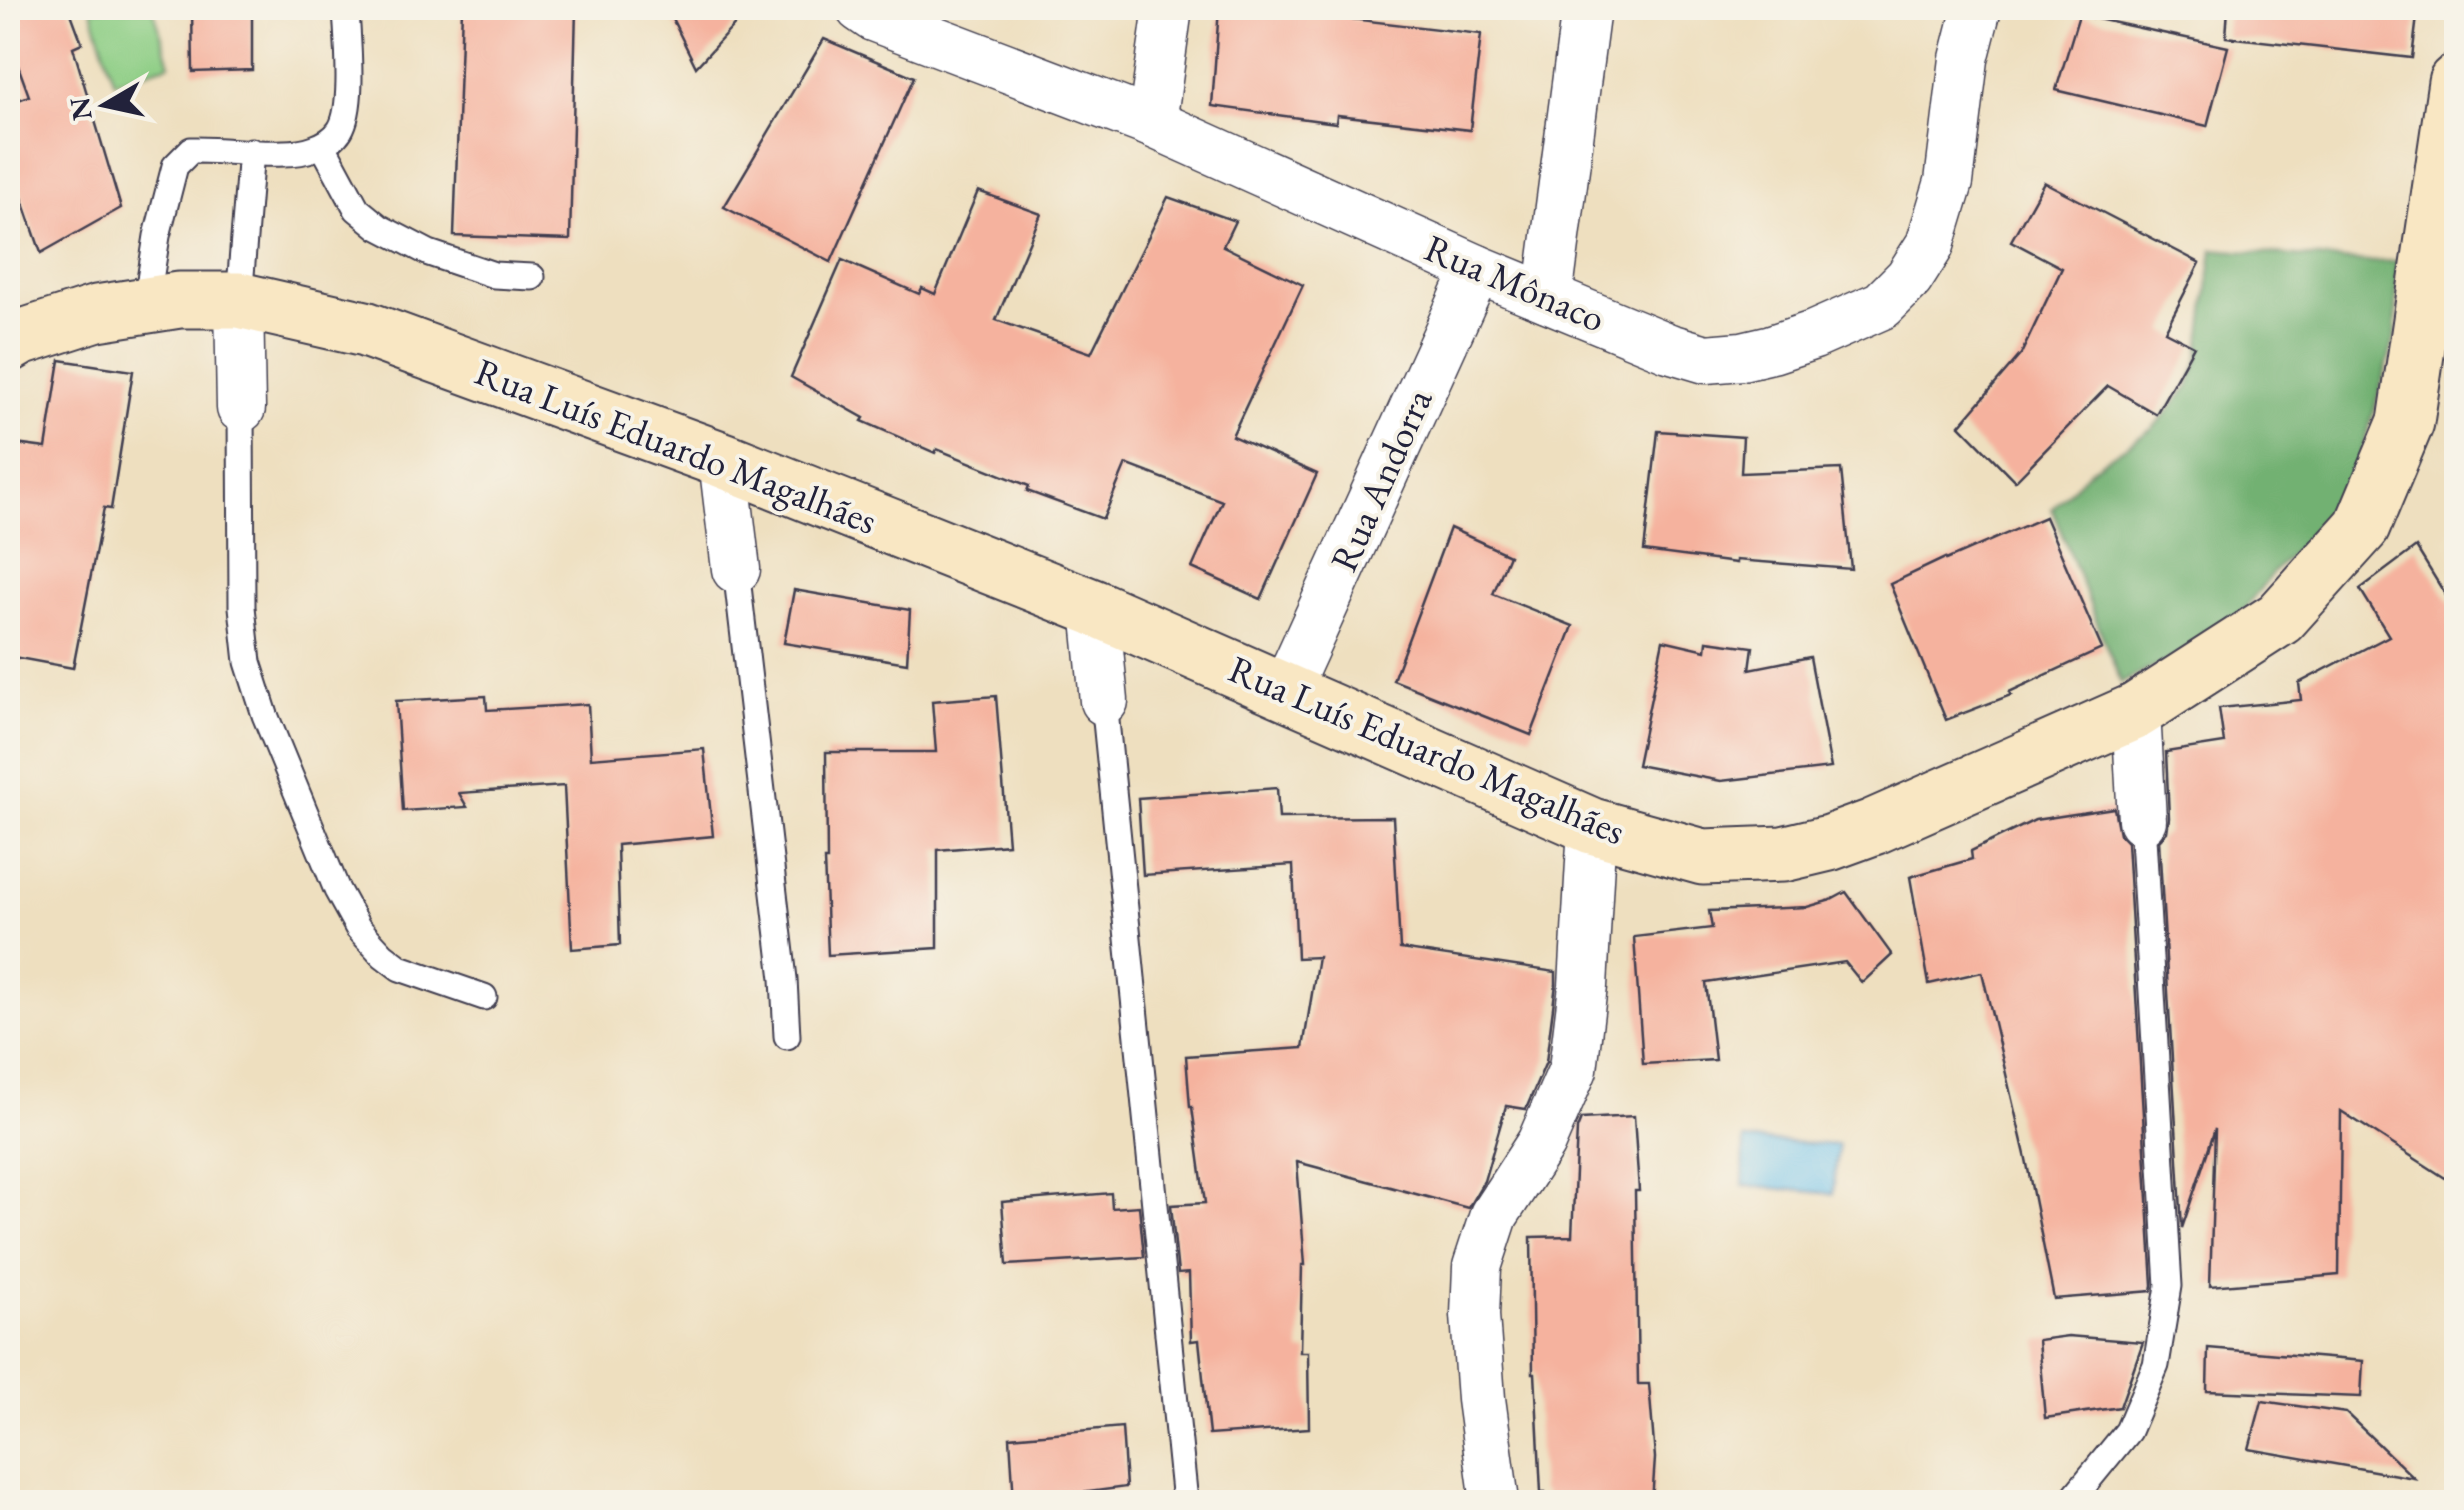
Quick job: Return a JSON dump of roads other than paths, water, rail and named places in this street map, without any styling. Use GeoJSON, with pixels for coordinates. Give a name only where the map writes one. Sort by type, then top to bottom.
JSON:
{"type":"FeatureCollection","features":[{"type":"Feature","properties":{"kind":"main road","name":"Rua Luís Eduardo Magalhães"},"geometry":{"type":"LineString","coordinates":[[12,332],[179,300],[240,300],[365,329],[724,460],[1095,608],[1592,826],[1703,857],[1783,854],[1873,827],[2136,711],[2280,618],[2333,561],[2362,527],[2406,422],[2456,82]]}},
{"type":"Feature","properties":{"kind":"street","name":"Rua Mônaco"},"geometry":{"type":"LineString","coordinates":[[860,8],[873,18],[1152,123],[1477,268],[1669,348],[1706,359],[1742,356],[1814,335],[1882,305],[1909,278],[1930,245],[1949,182],[1964,59],[1977,8]]}},
{"type":"Feature","properties":{"kind":"street"},"geometry":{"type":"LineString","coordinates":[[1152,123],[1168,8]]}},
{"type":"Feature","properties":{"kind":"street"},"geometry":{"type":"LineString","coordinates":[[1548,298],[1586,8]]}},
{"type":"Feature","properties":{"kind":"street","name":"Rua Andorra"},"geometry":{"type":"LineString","coordinates":[[1285,691],[1477,268]]}},
{"type":"Feature","properties":{"kind":"street"},"geometry":{"type":"LineString","coordinates":[[240,300],[241,408]]}},
{"type":"Feature","properties":{"kind":"street"},"geometry":{"type":"LineString","coordinates":[[724,460],[736,569]]}},
{"type":"Feature","properties":{"kind":"street"},"geometry":{"type":"LineString","coordinates":[[1095,608],[1104,701]]}},
{"type":"Feature","properties":{"kind":"street"},"geometry":{"type":"LineString","coordinates":[[2136,711],[2142,820]]}},
{"type":"Feature","properties":{"kind":"street"},"geometry":{"type":"LineString","coordinates":[[1495,1502],[1481,1399],[1475,1315],[1477,1266],[1494,1214],[1541,1144],[1574,1070],[1592,826]]}},
{"type":"Feature","properties":{"kind":"lane"},"geometry":{"type":"LineString","coordinates":[[146,306],[157,236],[175,166],[191,150],[286,154],[323,146],[340,130],[350,90],[346,8]]}},
{"type":"Feature","properties":{"kind":"lane"},"geometry":{"type":"LineString","coordinates":[[323,146],[356,208],[378,226],[429,252],[494,276],[532,277]]}},
{"type":"Feature","properties":{"kind":"lane"},"geometry":{"type":"LineString","coordinates":[[240,300],[250,151]]}},
{"type":"Feature","properties":{"kind":"lane"},"geometry":{"type":"LineString","coordinates":[[241,408],[242,606],[248,662],[265,715],[336,890],[358,928],[382,955],[400,968],[484,997]]}},
{"type":"Feature","properties":{"kind":"lane"},"geometry":{"type":"LineString","coordinates":[[736,569],[784,980],[787,1036]]}},
{"type":"Feature","properties":{"kind":"lane"},"geometry":{"type":"LineString","coordinates":[[1104,701],[1185,1502]]}},
{"type":"Feature","properties":{"kind":"lane"},"geometry":{"type":"LineString","coordinates":[[2070,1502],[2128,1432],[2156,1365],[2170,1286],[2142,820]]}},
{"type":"Feature","properties":{"kind":"water"},"geometry":{"type":"Polygon","coordinates":[[[1744,1140],[1838,1145],[1833,1194],[1743,1185],[1744,1140]]]}}]}
